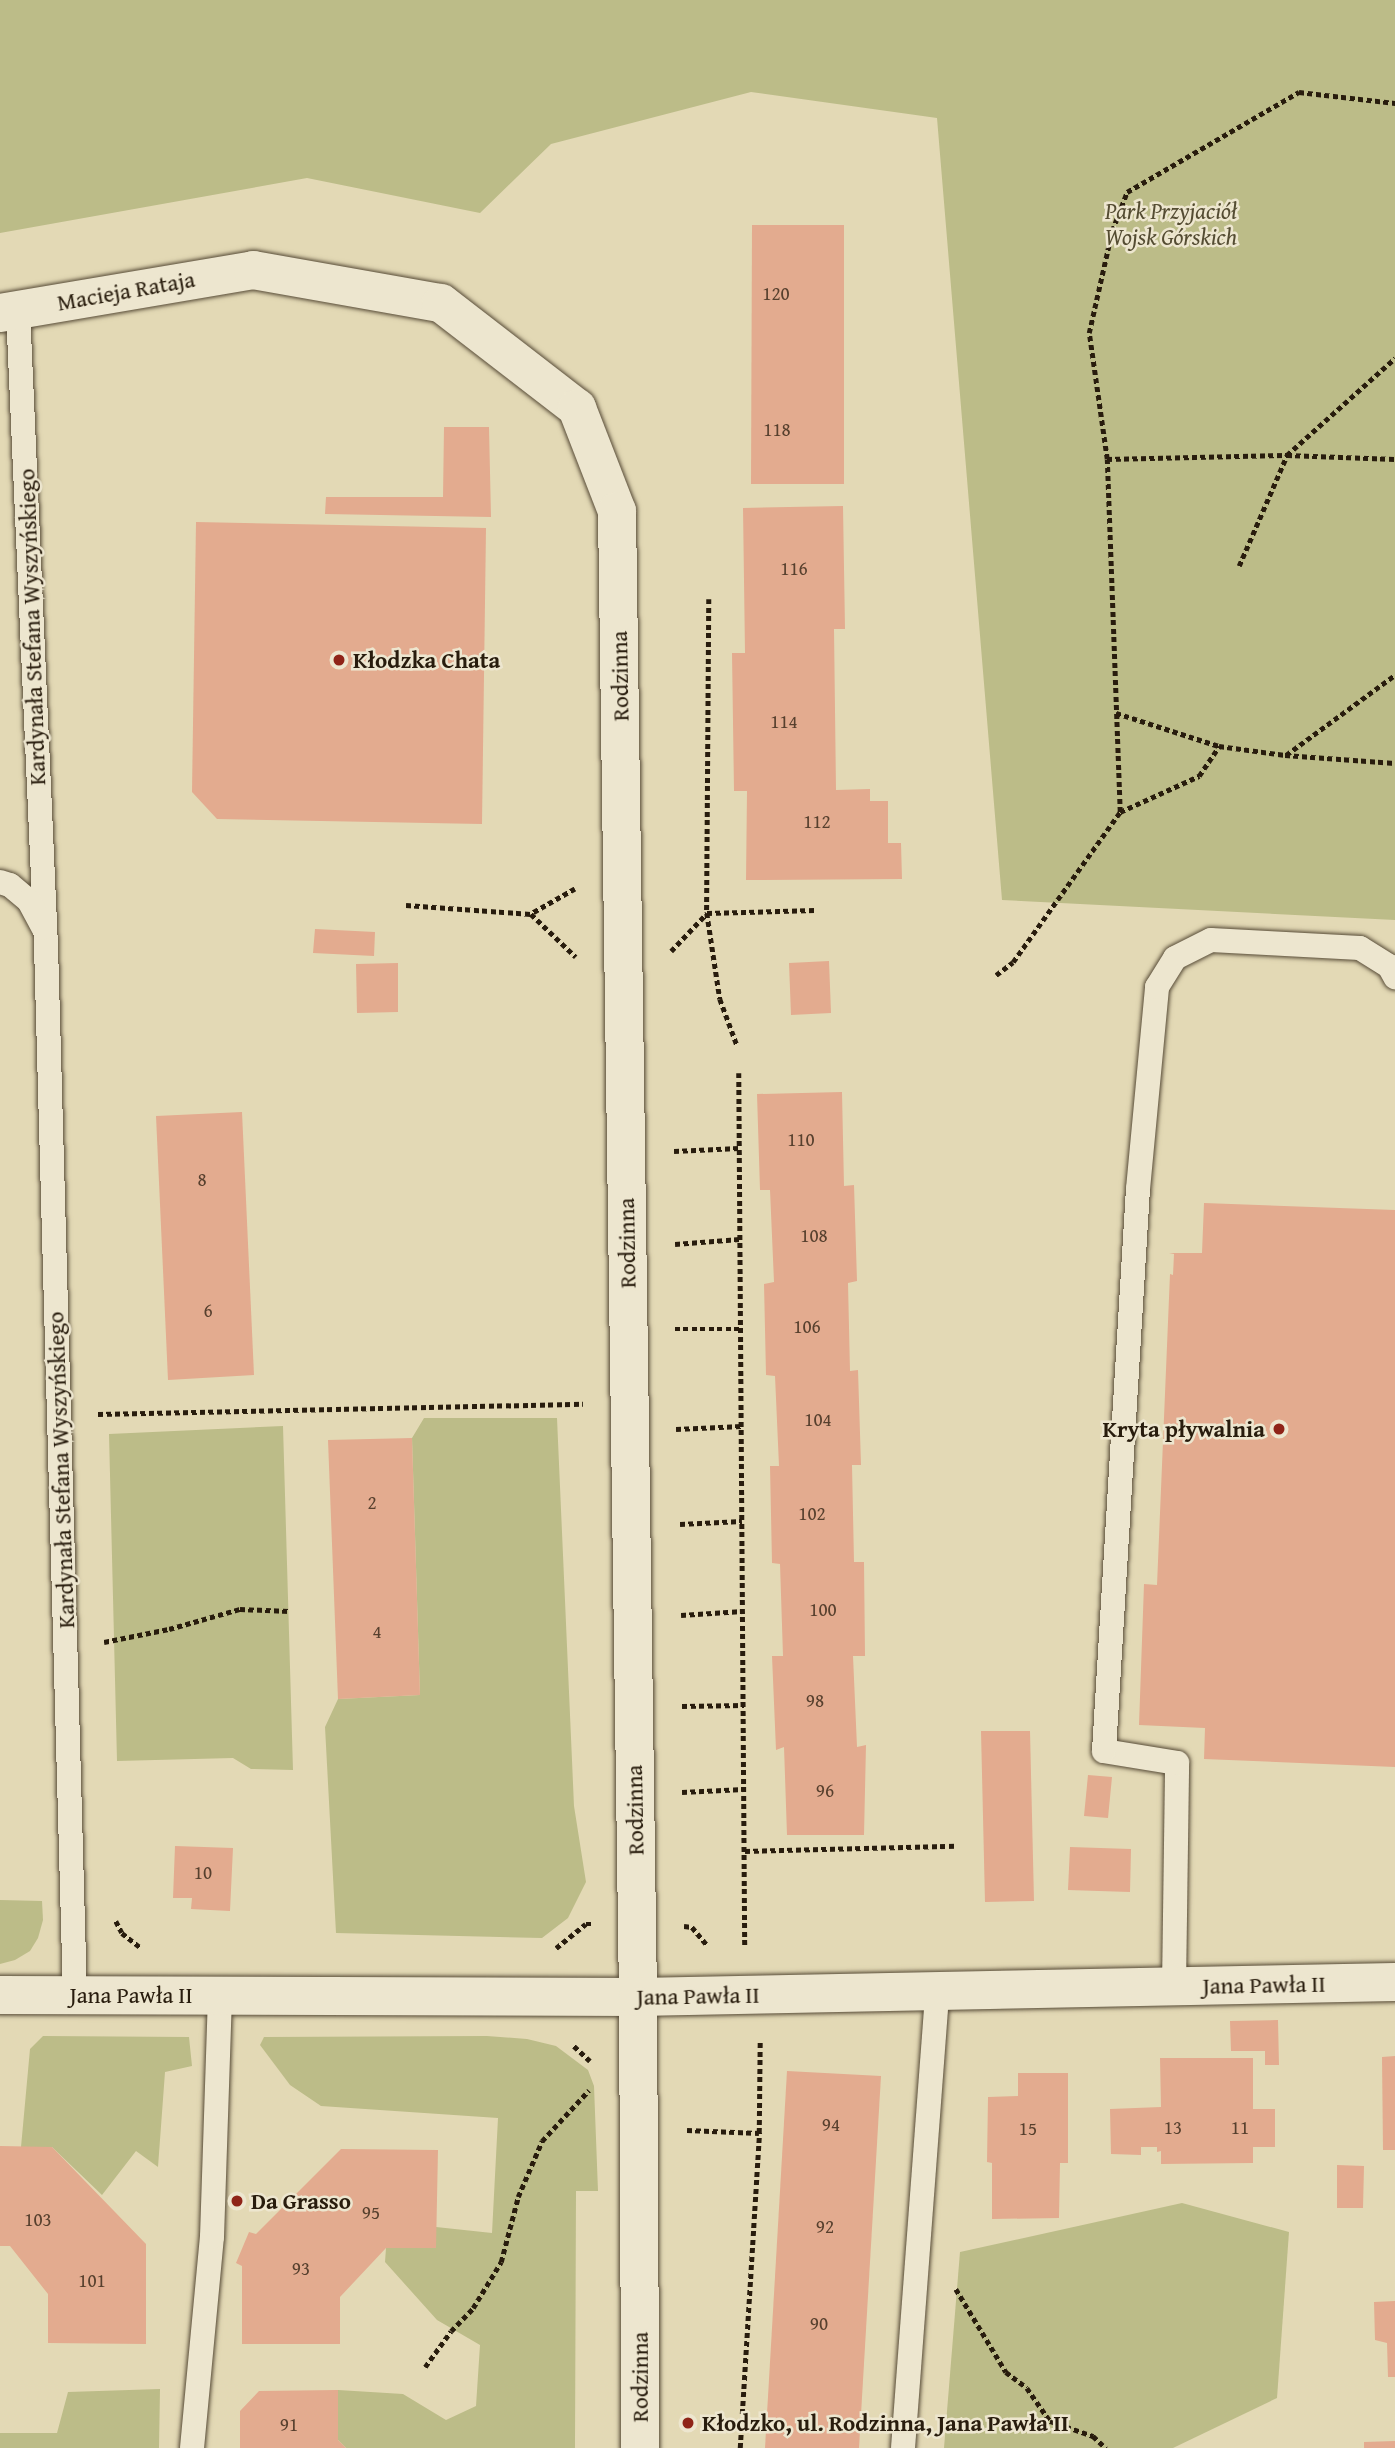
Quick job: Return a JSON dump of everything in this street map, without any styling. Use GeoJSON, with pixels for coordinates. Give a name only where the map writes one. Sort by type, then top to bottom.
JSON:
{"type":"FeatureCollection","features":[{"type":"Feature","properties":{"kind":"street","name":"Macieja Rataja"},"geometry":{"type":"LineString","coordinates":[[9,311],[253,270]]}},
{"type":"Feature","properties":{"kind":"street","name":"Rodzinna"},"geometry":{"type":"LineString","coordinates":[[253,270],[442,303],[577,408],[617,511],[638,1997],[640,2448]]}},
{"type":"Feature","properties":{"kind":"street","name":"Jana Pawła II"},"geometry":{"type":"LineString","coordinates":[[0,1995],[638,1997],[1395,1982]]}},
{"type":"Feature","properties":{"kind":"lane","name":"Kardynała Stefana Wyszyńskiego"},"geometry":{"type":"LineString","coordinates":[[9,311],[46,945],[75,1995]]}},
{"type":"Feature","properties":{"kind":"lane","name":"Kardynała Stefana Wyszyńskiego"},"geometry":{"type":"LineString","coordinates":[[0,882],[10,885],[29,901],[41,922],[46,945]]}},
{"type":"Feature","properties":{"kind":"lane"},"geometry":{"type":"LineString","coordinates":[[1174,1987],[1177,1763],[1104,1751],[1138,1189],[1157,987],[1174,958],[1211,940],[1360,948],[1389,966],[1395,977]]}},
{"type":"Feature","properties":{"kind":"lane"},"geometry":{"type":"LineString","coordinates":[[903,2448],[937,1992]]}},
{"type":"Feature","properties":{"kind":"lane"},"geometry":{"type":"LineString","coordinates":[[192,2448],[212,2237],[220,1995]]}},
{"type":"Feature","properties":{"kind":"path"},"geometry":{"type":"LineString","coordinates":[[1120,812],[1107,459],[1089,333],[1112,231],[1126,192],[1299,92],[1395,103]]}},
{"type":"Feature","properties":{"kind":"path"},"geometry":{"type":"LineString","coordinates":[[1239,566],[1287,455],[1395,358]]}},
{"type":"Feature","properties":{"kind":"path"},"geometry":{"type":"LineString","coordinates":[[1107,459],[1287,455],[1395,459]]}},
{"type":"Feature","properties":{"kind":"path"},"geometry":{"type":"LineString","coordinates":[[709,599],[707,913],[720,999],[737,1045]]}},
{"type":"Feature","properties":{"kind":"path"},"geometry":{"type":"LineString","coordinates":[[1285,755],[1395,675]]}},
{"type":"Feature","properties":{"kind":"path"},"geometry":{"type":"LineString","coordinates":[[1116,713],[1219,746],[1285,755],[1395,763]]}},
{"type":"Feature","properties":{"kind":"path"},"geometry":{"type":"LineString","coordinates":[[996,975],[1013,962],[1120,812],[1199,776],[1219,746]]}},
{"type":"Feature","properties":{"kind":"path"},"geometry":{"type":"LineString","coordinates":[[407,905],[531,914],[583,885]]}},
{"type":"Feature","properties":{"kind":"path"},"geometry":{"type":"LineString","coordinates":[[663,959],[707,913],[815,910]]}},
{"type":"Feature","properties":{"kind":"path"},"geometry":{"type":"LineString","coordinates":[[531,914],[578,959]]}},
{"type":"Feature","properties":{"kind":"path"},"geometry":{"type":"LineString","coordinates":[[739,1073],[746,1959]]}},
{"type":"Feature","properties":{"kind":"path"},"geometry":{"type":"LineString","coordinates":[[626,1152],[739,1149]]}},
{"type":"Feature","properties":{"kind":"path"},"geometry":{"type":"LineString","coordinates":[[628,1247],[740,1239]]}},
{"type":"Feature","properties":{"kind":"path"},"geometry":{"type":"LineString","coordinates":[[629,1329],[741,1329]]}},
{"type":"Feature","properties":{"kind":"path"},"geometry":{"type":"LineString","coordinates":[[94,1414],[540,1405]]}},
{"type":"Feature","properties":{"kind":"path"},"geometry":{"type":"LineString","coordinates":[[630,1430],[742,1426]]}},
{"type":"Feature","properties":{"kind":"path"},"geometry":{"type":"LineString","coordinates":[[632,1526],[742,1521]]}},
{"type":"Feature","properties":{"kind":"path"},"geometry":{"type":"LineString","coordinates":[[100,1643],[169,1629],[240,1609],[289,1611]]}},
{"type":"Feature","properties":{"kind":"path"},"geometry":{"type":"LineString","coordinates":[[632,1617],[743,1611]]}},
{"type":"Feature","properties":{"kind":"path"},"geometry":{"type":"LineString","coordinates":[[634,1708],[744,1705]]}},
{"type":"Feature","properties":{"kind":"path"},"geometry":{"type":"LineString","coordinates":[[635,1795],[744,1789]]}},
{"type":"Feature","properties":{"kind":"path"},"geometry":{"type":"LineString","coordinates":[[745,1851],[956,1846]]}},
{"type":"Feature","properties":{"kind":"path"},"geometry":{"type":"LineString","coordinates":[[740,2448],[759,2133],[761,1994]]}},
{"type":"Feature","properties":{"kind":"path"},"geometry":{"type":"LineString","coordinates":[[569,2043],[586,2055],[597,2070]]}},
{"type":"Feature","properties":{"kind":"path"},"geometry":{"type":"LineString","coordinates":[[425,2367],[451,2331],[473,2308],[501,2262],[518,2197],[541,2141],[571,2106],[594,2086]]}},
{"type":"Feature","properties":{"kind":"path"},"geometry":{"type":"LineString","coordinates":[[638,2128],[759,2133]]}},
{"type":"Feature","properties":{"kind":"path"},"geometry":{"type":"LineString","coordinates":[[919,2228],[1006,2372],[1027,2388],[1050,2421],[1093,2437],[1106,2448]]}},
{"type":"Feature","properties":{"kind":"green space","name":"Park Przyjaciół Wojsk Górskich"},"geometry":{"type":"Polygon","coordinates":[[[0,0],[1395,0],[1395,920],[1002,900],[937,118],[751,92],[551,144],[480,213],[307,178],[0,233],[0,0]]]}},
{"type":"Feature","properties":{"kind":"green space"},"geometry":{"type":"Polygon","coordinates":[[[424,1418],[557,1418],[574,1806],[586,1882],[568,1918],[542,1938],[336,1933],[325,1727],[338,1699],[420,1695],[412,1438],[424,1418]]]}},
{"type":"Feature","properties":{"kind":"green space"},"geometry":{"type":"Polygon","coordinates":[[[283,1426],[293,1770],[251,1769],[233,1758],[117,1761],[109,1434],[283,1426]]]}},
{"type":"Feature","properties":{"kind":"green space"},"geometry":{"type":"Polygon","coordinates":[[[0,1900],[42,1901],[43,1920],[38,1938],[30,1951],[15,1960],[0,1964],[0,1900]]]}},
{"type":"Feature","properties":{"kind":"green space"},"geometry":{"type":"Polygon","coordinates":[[[43,2036],[189,2037],[192,2066],[165,2072],[158,2167],[136,2151],[102,2195],[52,2147],[21,2147],[30,2049],[43,2036]]]}},
{"type":"Feature","properties":{"kind":"green space"},"geometry":{"type":"Polygon","coordinates":[[[487,2036],[527,2039],[556,2046],[588,2070],[594,2086],[598,2191],[576,2191],[575,2448],[346,2448],[338,2440],[338,2390],[403,2394],[446,2420],[476,2406],[480,2345],[437,2320],[385,2262],[386,2248],[436,2227],[492,2233],[498,2118],[321,2106],[290,2085],[260,2045],[264,2037],[487,2036]]]}},
{"type":"Feature","properties":{"kind":"green space"},"geometry":{"type":"Polygon","coordinates":[[[1182,2203],[1289,2232],[1277,2398],[1173,2448],[944,2448],[960,2252],[1182,2203]]]}},
{"type":"Feature","properties":{"kind":"green space"},"geometry":{"type":"Polygon","coordinates":[[[160,2389],[159,2448],[0,2448],[0,2433],[57,2433],[68,2392],[160,2389]]]}},
{"type":"Feature","properties":{"kind":"building"},"geometry":{"type":"Polygon","coordinates":[[[752,225],[844,225],[844,484],[751,484],[752,225]]]}},
{"type":"Feature","properties":{"kind":"building"},"geometry":{"type":"Polygon","coordinates":[[[444,427],[489,427],[491,517],[325,514],[326,497],[443,497],[444,427]]]}},
{"type":"Feature","properties":{"kind":"building"},"geometry":{"type":"Polygon","coordinates":[[[843,506],[845,629],[834,629],[836,790],[870,789],[870,801],[888,801],[888,843],[901,843],[902,879],[746,880],[747,791],[734,791],[732,653],[745,653],[743,508],[843,506]]]}},
{"type":"Feature","properties":{"kind":"building","name":"Kłodzka Chata"},"geometry":{"type":"Polygon","coordinates":[[[196,522],[486,528],[482,824],[217,819],[192,792],[196,522]]]}},
{"type":"Feature","properties":{"kind":"building"},"geometry":{"type":"Polygon","coordinates":[[[315,929],[375,932],[374,956],[313,953],[315,929]]]}},
{"type":"Feature","properties":{"kind":"building"},"geometry":{"type":"Polygon","coordinates":[[[829,961],[831,1013],[791,1015],[789,963],[829,961]]]}},
{"type":"Feature","properties":{"kind":"building"},"geometry":{"type":"Polygon","coordinates":[[[398,963],[398,1012],[357,1013],[356,964],[398,963]]]}},
{"type":"Feature","properties":{"kind":"building"},"geometry":{"type":"Polygon","coordinates":[[[842,1092],[844,1186],[854,1185],[857,1281],[848,1283],[850,1371],[858,1370],[861,1465],[852,1465],[854,1562],[864,1562],[865,1656],[853,1656],[857,1747],[866,1745],[864,1835],[787,1835],[784,1747],[776,1750],[772,1656],[783,1656],[780,1564],[772,1563],[770,1466],[779,1466],[775,1376],[766,1375],[764,1284],[774,1282],[770,1190],[760,1190],[757,1094],[842,1092]]]}},
{"type":"Feature","properties":{"kind":"building"},"geometry":{"type":"Polygon","coordinates":[[[242,1112],[254,1375],[168,1380],[156,1116],[242,1112]]]}},
{"type":"Feature","properties":{"kind":"building","name":"Kryta pływalnia"},"geometry":{"type":"Polygon","coordinates":[[[1204,1203],[1395,1210],[1395,1767],[1204,1759],[1205,1728],[1139,1725],[1144,1584],[1157,1585],[1170,1274],[1173,1275],[1174,1254],[1169,1253],[1202,1253],[1204,1203]]]}},
{"type":"Feature","properties":{"kind":"building"},"geometry":{"type":"Polygon","coordinates":[[[412,1438],[420,1695],[338,1699],[328,1440],[412,1438]]]}},
{"type":"Feature","properties":{"kind":"building"},"geometry":{"type":"Polygon","coordinates":[[[981,1731],[1030,1731],[1034,1901],[985,1902],[981,1731]]]}},
{"type":"Feature","properties":{"kind":"building"},"geometry":{"type":"Polygon","coordinates":[[[1088,1775],[1112,1777],[1108,1818],[1084,1816],[1088,1775]]]}},
{"type":"Feature","properties":{"kind":"building"},"geometry":{"type":"Polygon","coordinates":[[[175,1846],[233,1848],[230,1911],[191,1909],[192,1898],[173,1898],[175,1846]]]}},
{"type":"Feature","properties":{"kind":"building"},"geometry":{"type":"Polygon","coordinates":[[[1070,1847],[1131,1849],[1130,1892],[1068,1890],[1070,1847]]]}},
{"type":"Feature","properties":{"kind":"building"},"geometry":{"type":"Polygon","coordinates":[[[1278,2020],[1279,2065],[1265,2065],[1265,2051],[1231,2051],[1230,2021],[1278,2020]]]}},
{"type":"Feature","properties":{"kind":"building"},"geometry":{"type":"Polygon","coordinates":[[[1395,2056],[1395,2150],[1383,2150],[1382,2057],[1395,2056]]]}},
{"type":"Feature","properties":{"kind":"building"},"geometry":{"type":"Polygon","coordinates":[[[1160,2058],[1253,2058],[1253,2109],[1275,2109],[1275,2147],[1253,2147],[1253,2163],[1161,2164],[1161,2151],[1157,2152],[1157,2147],[1141,2147],[1141,2155],[1111,2154],[1110,2109],[1161,2107],[1160,2058]]]}},
{"type":"Feature","properties":{"kind":"building"},"geometry":{"type":"Polygon","coordinates":[[[787,2071],[881,2076],[859,2448],[765,2448],[787,2071]]]}},
{"type":"Feature","properties":{"kind":"building"},"geometry":{"type":"Polygon","coordinates":[[[1018,2073],[1068,2073],[1068,2163],[1060,2163],[1059,2218],[992,2219],[992,2163],[987,2162],[988,2097],[1018,2096],[1018,2073]]]}},
{"type":"Feature","properties":{"kind":"building"},"geometry":{"type":"Polygon","coordinates":[[[0,2146],[52,2147],[146,2244],[146,2344],[48,2343],[48,2294],[10,2246],[0,2246],[0,2146]]]}},
{"type":"Feature","properties":{"kind":"building"},"geometry":{"type":"Polygon","coordinates":[[[341,2149],[438,2150],[436,2248],[386,2248],[340,2297],[340,2344],[242,2344],[242,2266],[236,2263],[249,2232],[256,2234],[341,2149]]]}},
{"type":"Feature","properties":{"kind":"building"},"geometry":{"type":"Polygon","coordinates":[[[1337,2165],[1364,2166],[1363,2208],[1337,2208],[1337,2165]]]}},
{"type":"Feature","properties":{"kind":"building"},"geometry":{"type":"Polygon","coordinates":[[[1395,2301],[1395,2377],[1388,2377],[1387,2343],[1375,2340],[1374,2302],[1395,2301]]]}},
{"type":"Feature","properties":{"kind":"building"},"geometry":{"type":"Polygon","coordinates":[[[338,2390],[338,2440],[346,2448],[240,2448],[240,2411],[259,2391],[338,2390]]]}},
{"type":"Feature","properties":{"kind":"building"},"geometry":{"type":"Polygon","coordinates":[[[1395,2441],[1395,2448],[1364,2448],[1364,2442],[1395,2441]]]}},
{"type":"Feature","properties":{"kind":"place","name":"Kłodzka Chata"},"geometry":{"type":"Point","coordinates":[339,660]}},
{"type":"Feature","properties":{"kind":"place","name":"Kryta pływalnia"},"geometry":{"type":"Point","coordinates":[1279,1429]}},
{"type":"Feature","properties":{"kind":"place","name":"Da Grasso"},"geometry":{"type":"Point","coordinates":[237,2201]}},
{"type":"Feature","properties":{"kind":"place","name":"Kłodzko, ul. Rodzinna, Jana Pawła II"},"geometry":{"type":"Point","coordinates":[688,2423]}}]}
